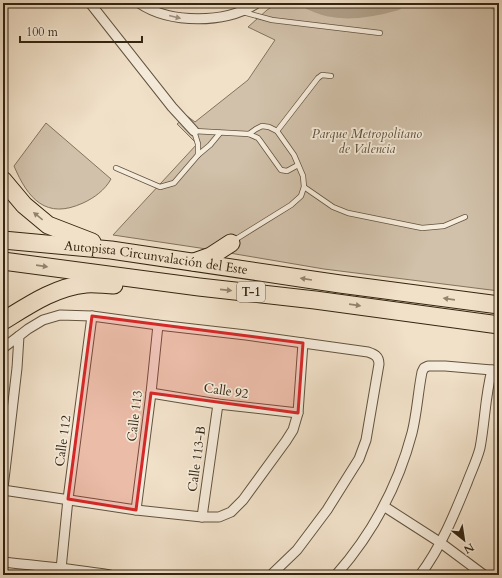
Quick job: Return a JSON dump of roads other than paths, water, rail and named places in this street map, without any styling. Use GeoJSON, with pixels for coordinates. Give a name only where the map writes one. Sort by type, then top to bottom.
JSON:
{"type":"FeatureCollection","features":[{"type":"Feature","properties":{"kind":"highway"},"geometry":{"type":"LineString","coordinates":[[3,180],[24,205],[48,225],[111,250]]}},
{"type":"Feature","properties":{"kind":"highway","name":"Autopista Circunvalación del Este"},"geometry":{"type":"LineString","coordinates":[[3,240],[111,250],[340,284],[499,305]]}},
{"type":"Feature","properties":{"kind":"highway"},"geometry":{"type":"LineString","coordinates":[[193,262],[211,256],[231,243]]}},
{"type":"Feature","properties":{"kind":"highway"},"geometry":{"type":"LineString","coordinates":[[231,243],[227,251],[228,257],[238,269]]}},
{"type":"Feature","properties":{"kind":"highway","name":"Autopista Circunvalación del Este"},"geometry":{"type":"LineString","coordinates":[[3,261],[199,287],[315,300],[499,325]]}},
{"type":"Feature","properties":{"kind":"highway"},"geometry":{"type":"LineString","coordinates":[[3,321],[34,301],[59,290],[86,284],[199,287]]}},
{"type":"Feature","properties":{"kind":"street"},"geometry":{"type":"LineString","coordinates":[[90,3],[172,107],[194,131]]}},
{"type":"Feature","properties":{"kind":"street"},"geometry":{"type":"LineString","coordinates":[[139,3],[162,13],[182,18],[199,19],[220,17],[239,12],[256,4]]}},
{"type":"Feature","properties":{"kind":"street"},"geometry":{"type":"LineString","coordinates":[[3,348],[28,329],[43,320],[60,314],[92,316],[158,326],[246,335],[368,352],[376,355],[379,359],[379,364],[366,440],[359,460],[327,510],[297,550],[271,575]]}},
{"type":"Feature","properties":{"kind":"street","name":"Calle 112"},"geometry":{"type":"LineString","coordinates":[[61,569],[68,499],[92,316]]}},
{"type":"Feature","properties":{"kind":"street","name":"Calle 113"},"geometry":{"type":"LineString","coordinates":[[136,510],[158,326]]}},
{"type":"Feature","properties":{"kind":"street"},"geometry":{"type":"LineString","coordinates":[[19,336],[17,368],[3,489],[136,510],[202,517],[219,517],[230,512],[243,500],[293,430],[298,413],[303,343]]}},
{"type":"Feature","properties":{"kind":"street"},"geometry":{"type":"LineString","coordinates":[[336,575],[352,555],[385,507],[404,461],[412,431],[422,372],[424,368],[428,366],[445,366],[495,371],[488,384],[479,450],[457,508],[440,543],[420,575]]}},
{"type":"Feature","properties":{"kind":"street","name":"Calle 92"},"geometry":{"type":"LineString","coordinates":[[151,393],[218,404],[298,413]]}},
{"type":"Feature","properties":{"kind":"street","name":"Calle 113-B"},"geometry":{"type":"LineString","coordinates":[[202,517],[218,404]]}},
{"type":"Feature","properties":{"kind":"street"},"geometry":{"type":"LineString","coordinates":[[385,507],[440,543],[484,575]]}},
{"type":"Feature","properties":{"kind":"street"},"geometry":{"type":"LineString","coordinates":[[3,562],[44,571],[61,569],[110,575]]}},
{"type":"Feature","properties":{"kind":"lane"},"geometry":{"type":"LineString","coordinates":[[239,12],[272,20],[380,33]]}},
{"type":"Feature","properties":{"kind":"lane"},"geometry":{"type":"LineString","coordinates":[[276,131],[318,78],[322,75],[331,76]]}},
{"type":"Feature","properties":{"kind":"lane"},"geometry":{"type":"LineString","coordinates":[[231,243],[291,205],[301,196],[304,187],[304,180],[294,155],[276,131],[269,127],[262,126],[249,134]]}},
{"type":"Feature","properties":{"kind":"lane"},"geometry":{"type":"LineString","coordinates":[[198,155],[198,144],[194,131],[249,134],[258,138],[281,170],[287,171],[298,165]]}},
{"type":"Feature","properties":{"kind":"lane"},"geometry":{"type":"LineString","coordinates":[[116,168],[160,187],[166,186],[174,183],[198,155],[210,145],[220,133]]}},
{"type":"Feature","properties":{"kind":"lane"},"geometry":{"type":"LineString","coordinates":[[304,187],[333,206],[348,213],[422,228],[444,226],[465,217]]}},
{"type":"Feature","properties":{"kind":"waterway"},"geometry":{"type":"LineString","coordinates":[[311,3],[327,9],[346,11],[371,9],[396,3]]}},
{"type":"Feature","properties":{"kind":"park label","name":"Parque Metropolitano de Valencia"},"geometry":{"type":"Point","coordinates":[367,142]}}]}
